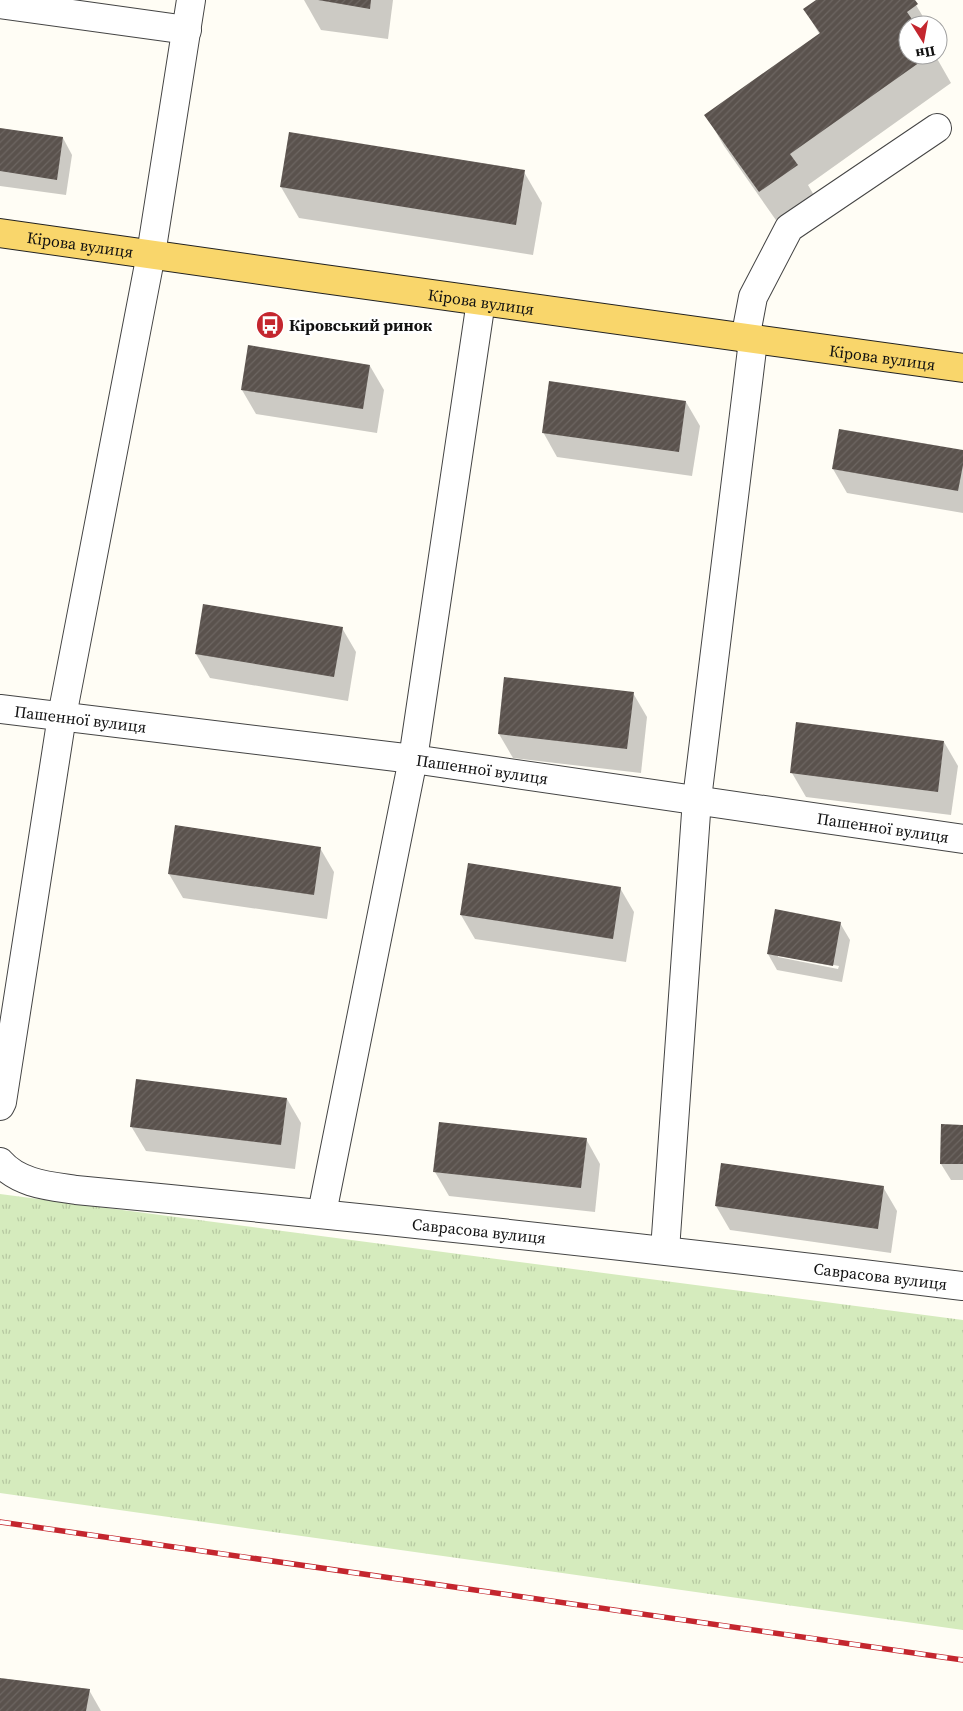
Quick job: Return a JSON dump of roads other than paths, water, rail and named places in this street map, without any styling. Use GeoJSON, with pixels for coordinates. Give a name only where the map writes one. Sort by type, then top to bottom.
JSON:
{"type":"FeatureCollection","features":[{"type":"Feature","properties":{"kind":"main road","name":"Кірова вулиця"},"geometry":{"type":"LineString","coordinates":[[0,233],[481,300],[749,340],[963,368]]}},
{"type":"Feature","properties":{"kind":"street"},"geometry":{"type":"LineString","coordinates":[[0,1106],[62,716],[151,254],[191,0]]}},
{"type":"Feature","properties":{"kind":"street"},"geometry":{"type":"LineString","coordinates":[[0,4],[187,30]]}},
{"type":"Feature","properties":{"kind":"street"},"geometry":{"type":"LineString","coordinates":[[664,1250],[697,799],[753,297],[789,228],[937,128]]}},
{"type":"Feature","properties":{"kind":"street"},"geometry":{"type":"LineString","coordinates":[[322,1213],[413,759],[481,300]]}},
{"type":"Feature","properties":{"kind":"street","name":"Пашенної вулиця"},"geometry":{"type":"LineString","coordinates":[[0,709],[413,759],[963,838]]}},
{"type":"Feature","properties":{"kind":"street","name":"Саврасова вулиця"},"geometry":{"type":"LineString","coordinates":[[0,1162],[7,1170],[37,1184],[60,1188],[322,1213],[664,1250],[963,1286]]}},
{"type":"Feature","properties":{"kind":"railway"},"geometry":{"type":"LineString","coordinates":[[0,1522],[963,1660]]}},
{"type":"Feature","properties":{"kind":"place","name":"Кіровський ринок"},"geometry":{"type":"Point","coordinates":[270,325]}}]}
